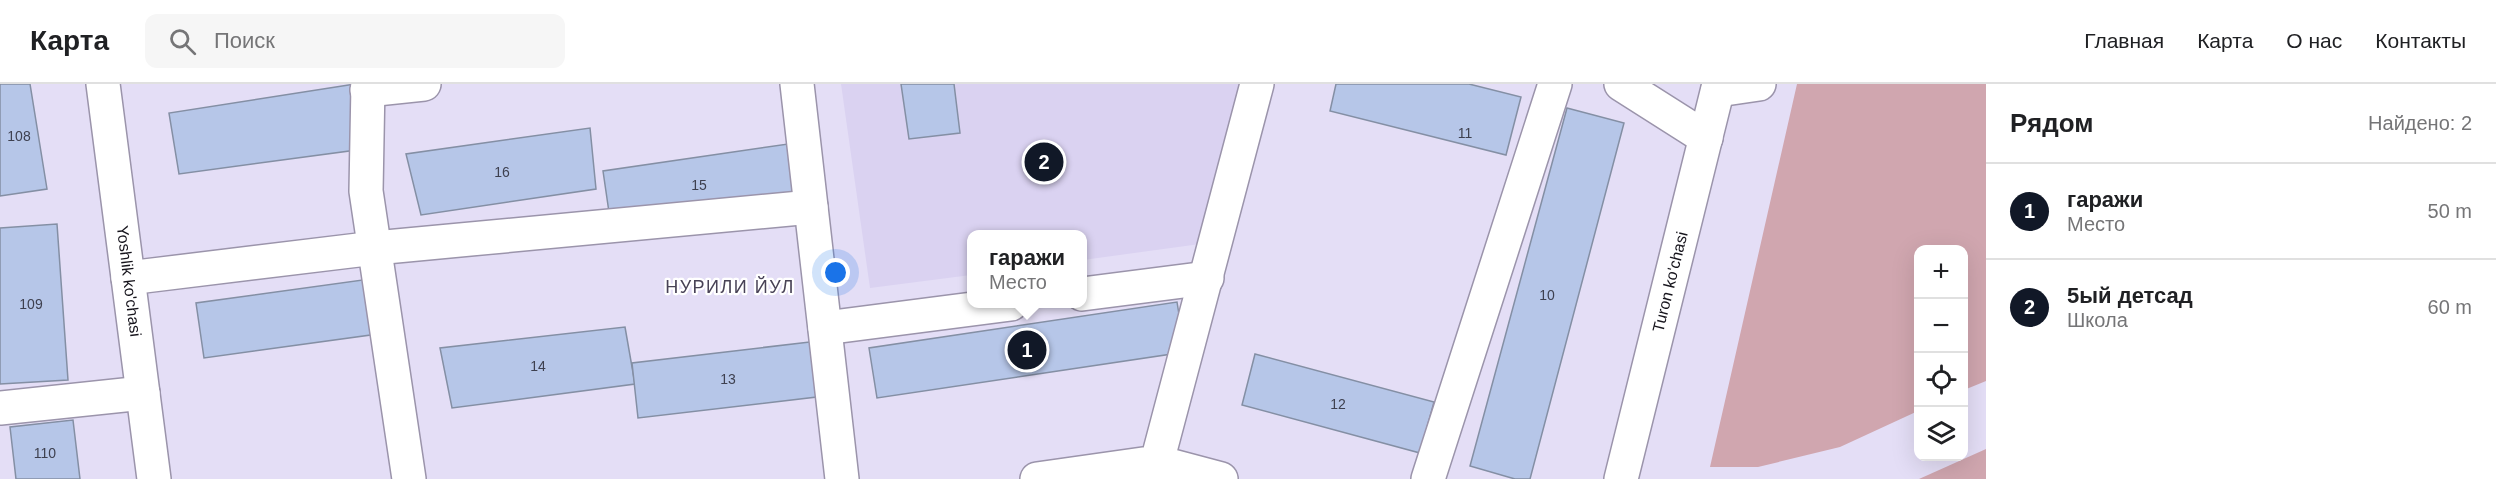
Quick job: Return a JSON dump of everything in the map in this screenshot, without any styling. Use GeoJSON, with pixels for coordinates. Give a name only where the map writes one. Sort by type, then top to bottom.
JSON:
{"type":"FeatureCollection","features":[{"type":"Feature","properties":{"kind":"street","name":"Yoshlik ko'chasi"},"geometry":{"type":"LineString","coordinates":[[104,84],[153,479]]}},
{"type":"Feature","properties":{"kind":"street"},"geometry":{"type":"LineString","coordinates":[[409,479],[366,190],[367,87],[424,84]]}},
{"type":"Feature","properties":{"kind":"street"},"geometry":{"type":"LineString","coordinates":[[797,84],[842,479]]}},
{"type":"Feature","properties":{"kind":"street"},"geometry":{"type":"LineString","coordinates":[[1156,471],[1257,84]]}},
{"type":"Feature","properties":{"kind":"street"},"geometry":{"type":"LineString","coordinates":[[1428,479],[1556,84]]}},
{"type":"Feature","properties":{"kind":"street"},"geometry":{"type":"LineString","coordinates":[[1621,84],[1706,138]]}},
{"type":"Feature","properties":{"kind":"street"},"geometry":{"type":"LineString","coordinates":[[1719,87],[1759,84]]}},
{"type":"Feature","properties":{"kind":"street","name":"Turon ko'chasi"},"geometry":{"type":"LineString","coordinates":[[1621,479],[1719,87]]}},
{"type":"Feature","properties":{"kind":"street"},"geometry":{"type":"LineString","coordinates":[[128,278],[375,248],[811,207]]}},
{"type":"Feature","properties":{"kind":"street"},"geometry":{"type":"LineString","coordinates":[[1087,293],[1207,278]]}},
{"type":"Feature","properties":{"kind":"street"},"geometry":{"type":"LineString","coordinates":[[825,328],[974,308]]}},
{"type":"Feature","properties":{"kind":"street"},"geometry":{"type":"LineString","coordinates":[[0,408],[143,393]]}},
{"type":"Feature","properties":{"kind":"street"},"geometry":{"type":"LineString","coordinates":[[1038,479],[1156,471],[1221,479]]}},
{"type":"Feature","properties":{"kind":"shaded area"},"geometry":{"type":"Polygon","coordinates":[[[841,84],[1250,84],[1222,241],[1087,259],[1087,230],[967,230],[967,276],[870,288],[841,84]]]}},
{"type":"Feature","properties":{"kind":"shaded area"},"geometry":{"type":"Polygon","coordinates":[[[1797,84],[1986,84],[1986,381],[1968,388],[1968,245],[1914,245],[1914,413],[1840,447],[1758,467],[1710,467],[1797,84]]]}},
{"type":"Feature","properties":{"kind":"shaded area"},"geometry":{"type":"Polygon","coordinates":[[[1986,449],[1986,479],[1919,479],[1959,461],[1968,461],[1968,457],[1986,449]]]}},
{"type":"Feature","properties":{"kind":"building"},"geometry":{"type":"Polygon","coordinates":[[[0,84],[30,84],[47,189],[0,196],[0,84]]]}},
{"type":"Feature","properties":{"kind":"building"},"geometry":{"type":"Polygon","coordinates":[[[355,84],[364,149],[179,174],[169,113],[355,84]]]}},
{"type":"Feature","properties":{"kind":"building"},"geometry":{"type":"Polygon","coordinates":[[[901,84],[954,84],[960,133],[909,139],[901,84]]]}},
{"type":"Feature","properties":{"kind":"building"},"geometry":{"type":"Polygon","coordinates":[[[1336,84],[1469,84],[1521,97],[1506,155],[1330,111],[1336,84]]]}},
{"type":"Feature","properties":{"kind":"building"},"geometry":{"type":"Polygon","coordinates":[[[1567,108],[1624,123],[1530,479],[1515,479],[1470,466],[1567,108]]]}},
{"type":"Feature","properties":{"kind":"building"},"geometry":{"type":"Polygon","coordinates":[[[590,128],[596,189],[421,215],[406,154],[590,128]]]}},
{"type":"Feature","properties":{"kind":"building"},"geometry":{"type":"Polygon","coordinates":[[[788,144],[796,198],[611,226],[603,171],[788,144]]]}},
{"type":"Feature","properties":{"kind":"building"},"geometry":{"type":"Polygon","coordinates":[[[57,224],[68,380],[0,384],[0,228],[57,224]]]}},
{"type":"Feature","properties":{"kind":"building"},"geometry":{"type":"Polygon","coordinates":[[[377,278],[385,333],[204,358],[196,303],[377,278]]]}},
{"type":"Feature","properties":{"kind":"building"},"geometry":{"type":"Polygon","coordinates":[[[1177,302],[1185,352],[877,398],[869,348],[1177,302]]]}},
{"type":"Feature","properties":{"kind":"building"},"geometry":{"type":"Polygon","coordinates":[[[625,327],[635,384],[452,408],[440,348],[625,327]]]}},
{"type":"Feature","properties":{"kind":"building"},"geometry":{"type":"Polygon","coordinates":[[[818,341],[825,396],[638,418],[632,363],[818,341]]]}},
{"type":"Feature","properties":{"kind":"building"},"geometry":{"type":"Polygon","coordinates":[[[1255,354],[1434,402],[1420,453],[1242,405],[1255,354]]]}},
{"type":"Feature","properties":{"kind":"building"},"geometry":{"type":"Polygon","coordinates":[[[73,420],[80,479],[16,479],[10,427],[73,420]]]}},
{"type":"Feature","properties":{"kind":"place","name":"5ый детсад"},"geometry":{"type":"Point","coordinates":[1044,162]}},
{"type":"Feature","properties":{"kind":"place","name":"гаражи"},"geometry":{"type":"Point","coordinates":[1027,350]}},
{"type":"Feature","properties":{"kind":"district","name":"НУРИЛИ ЙУЛ"},"geometry":{"type":"Point","coordinates":[730,287]}}]}
